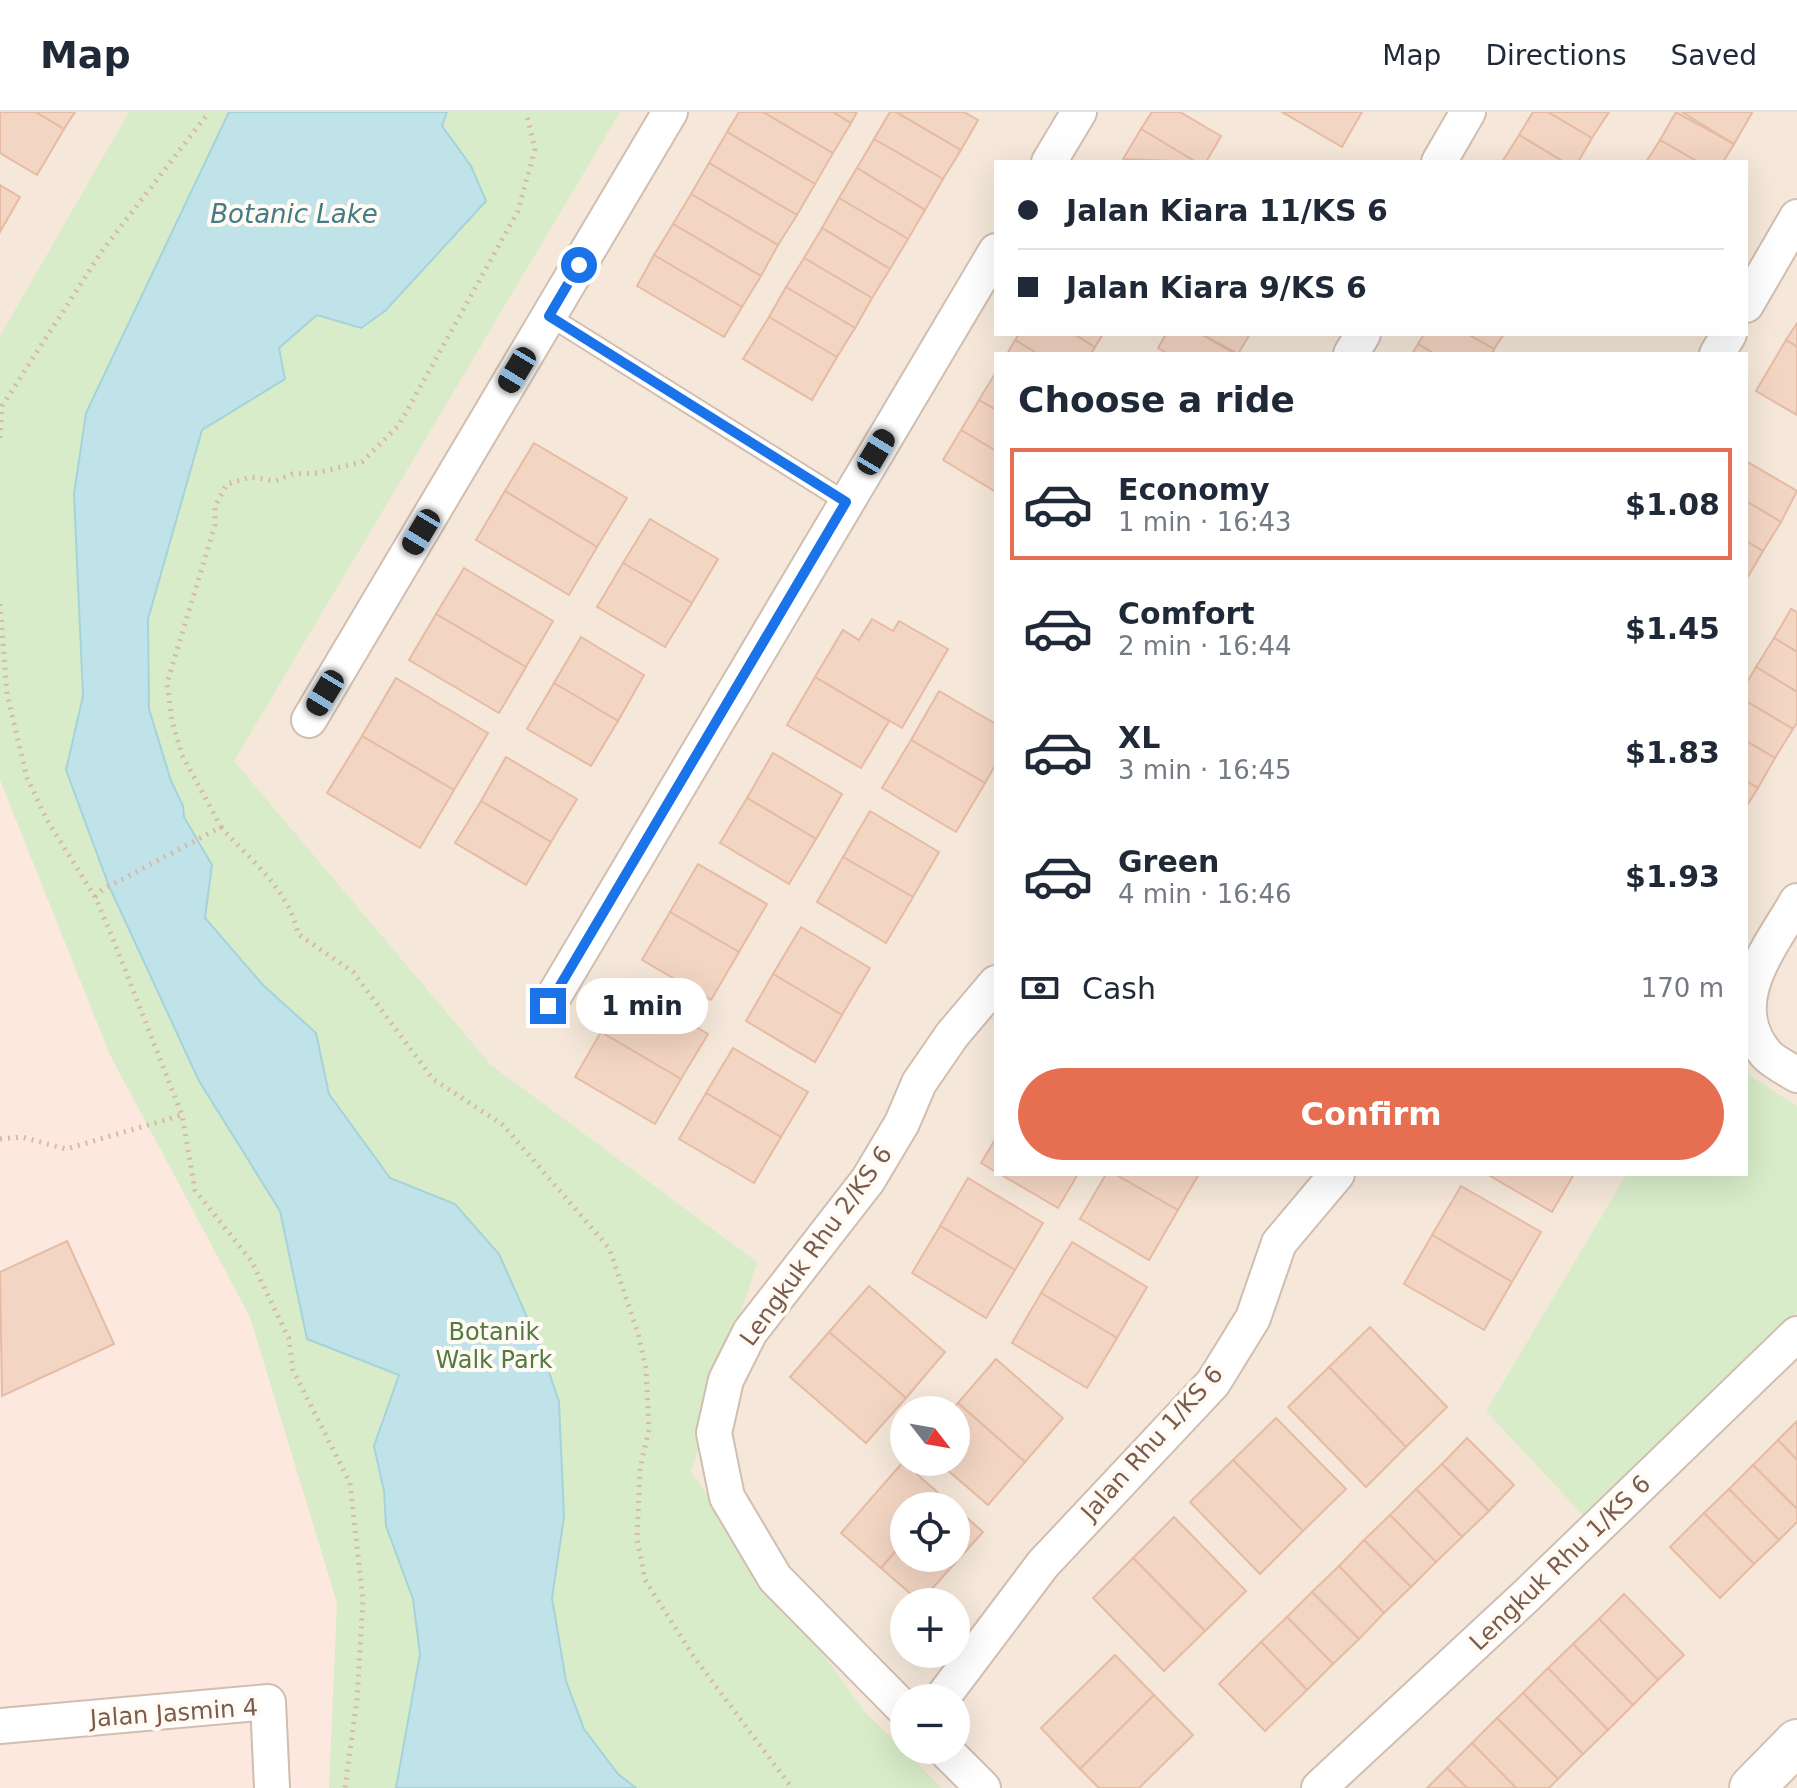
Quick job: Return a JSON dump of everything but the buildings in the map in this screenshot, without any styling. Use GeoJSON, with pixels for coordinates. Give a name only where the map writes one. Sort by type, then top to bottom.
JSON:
{"type":"FeatureCollection","features":[{"type":"Feature","properties":{"kind":"main road"},"geometry":{"type":"LineString","coordinates":[[1752,1788],[1797,1742]]}},
{"type":"Feature","properties":{"kind":"street"},"geometry":{"type":"LineString","coordinates":[[309,720],[670,112]]}},
{"type":"Feature","properties":{"kind":"street"},"geometry":{"type":"LineString","coordinates":[[1050,160],[1079,112]]}},
{"type":"Feature","properties":{"kind":"street"},"geometry":{"type":"LineString","coordinates":[[1440,160],[1468,112]]}},
{"type":"Feature","properties":{"kind":"street"},"geometry":{"type":"LineString","coordinates":[[1748,302],[1797,217]]}},
{"type":"Feature","properties":{"kind":"street"},"geometry":{"type":"LineString","coordinates":[[548,1006],[994,254]]}},
{"type":"Feature","properties":{"kind":"street"},"geometry":{"type":"LineString","coordinates":[[1748,995],[1757,971],[1797,901]]}},
{"type":"Feature","properties":{"kind":"street","name":"Lengkuk Rhu 2/KS 6"},"geometry":{"type":"LineString","coordinates":[[890,1695],[775,1578],[727,1497],[714,1433],[726,1380],[750,1332],[868,1180],[902,1123],[919,1083],[952,1035],[994,985]]}},
{"type":"Feature","properties":{"kind":"street"},"geometry":{"type":"LineString","coordinates":[[1748,1021],[1767,1054],[1797,1075]]}},
{"type":"Feature","properties":{"kind":"street","name":"Jalan Rhu 1/KS 6"},"geometry":{"type":"LineString","coordinates":[[953,1684],[1077,1525],[1213,1383],[1253,1318],[1279,1243],[1335,1176]]}},
{"type":"Feature","properties":{"kind":"street","name":"Lengkuk Rhu 1/KS 6"},"geometry":{"type":"LineString","coordinates":[[1319,1788],[1526,1596],[1797,1334]]}},
{"type":"Feature","properties":{"kind":"street","name":"Jalan Jasmin 4"},"geometry":{"type":"LineString","coordinates":[[0,1726],[268,1702],[272,1788]]}},
{"type":"Feature","properties":{"kind":"street"},"geometry":{"type":"LineString","coordinates":[[959,1764],[983,1788]]}},
{"type":"Feature","properties":{"kind":"lane"},"geometry":{"type":"LineString","coordinates":[[549,316],[846,502]]}},
{"type":"Feature","properties":{"kind":"path"},"geometry":{"type":"LineString","coordinates":[[0,438],[2,406],[68,303],[102,251],[209,112]]}},
{"type":"Feature","properties":{"kind":"path"},"geometry":{"type":"LineString","coordinates":[[526,112],[535,149],[518,211],[399,425],[362,462],[316,473],[292,474],[275,481],[251,477],[227,484],[215,506],[215,525],[167,683],[172,721],[182,755],[221,827],[269,877],[294,913],[298,934],[353,972],[433,1079],[503,1125],[609,1248],[638,1333],[646,1369],[649,1429],[640,1469],[637,1538],[645,1580],[694,1657],[792,1788]]}},
{"type":"Feature","properties":{"kind":"path"},"geometry":{"type":"LineString","coordinates":[[0,604],[7,694],[27,778],[47,820],[95,897],[182,1115],[195,1190],[252,1262],[289,1339],[293,1370],[350,1483],[363,1601],[357,1699],[345,1788]]}},
{"type":"Feature","properties":{"kind":"path"},"geometry":{"type":"LineString","coordinates":[[95,897],[102,890],[221,827]]}},
{"type":"Feature","properties":{"kind":"path"},"geometry":{"type":"LineString","coordinates":[[0,1139],[22,1137],[66,1149],[182,1115]]}},
{"type":"Feature","properties":{"kind":"shaded area"},"geometry":{"type":"Polygon","coordinates":[[[0,112],[1797,112],[1797,1788],[0,1788],[0,112]]]}},
{"type":"Feature","properties":{"kind":"shaded area"},"geometry":{"type":"Polygon","coordinates":[[[0,780],[110,1055],[250,1317],[337,1603],[329,1788],[0,1788],[0,780]]]}},
{"type":"Feature","properties":{"kind":"green space","name":"Botanik Walk Park"},"geometry":{"type":"Polygon","coordinates":[[[129,112],[620,112],[234,761],[491,1065],[757,1262],[691,1472],[865,1712],[890,1737],[890,1764],[918,1764],[942,1788],[329,1788],[337,1603],[250,1317],[110,1055],[0,780],[0,336],[129,112]]]}},
{"type":"Feature","properties":{"kind":"green space"},"geometry":{"type":"Polygon","coordinates":[[[1748,1074],[1797,1106],[1797,1313],[1583,1515],[1486,1411],[1626,1176],[1748,1176],[1748,1074]]]}},
{"type":"Feature","properties":{"kind":"water","name":"Botanic Lake"},"geometry":{"type":"Polygon","coordinates":[[[229,112],[447,112],[442,126],[471,166],[486,201],[385,311],[361,328],[317,315],[279,348],[285,379],[202,430],[148,619],[149,709],[171,781],[183,806],[184,817],[212,865],[205,918],[263,985],[316,1033],[329,1094],[390,1178],[455,1204],[499,1254],[542,1351],[559,1402],[564,1517],[552,1598],[566,1681],[584,1729],[618,1774],[636,1788],[396,1788],[420,1654],[413,1599],[386,1526],[384,1491],[374,1446],[399,1375],[307,1339],[280,1211],[199,1081],[109,886],[66,770],[83,696],[74,494],[86,413],[229,112]]]}},
{"type":"Feature","properties":{"kind":"route"},"geometry":{"type":"LineString","coordinates":[[548,1006],[846,502],[549,316],[579,265]]}}]}
